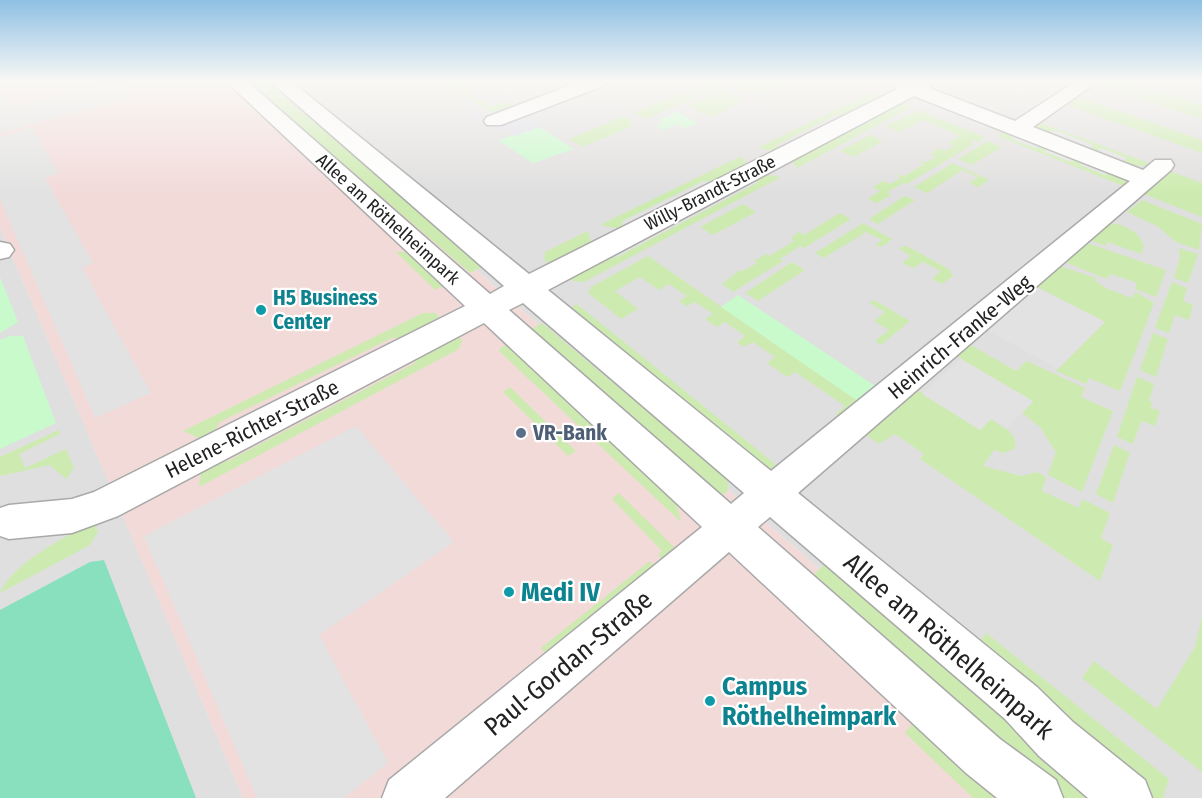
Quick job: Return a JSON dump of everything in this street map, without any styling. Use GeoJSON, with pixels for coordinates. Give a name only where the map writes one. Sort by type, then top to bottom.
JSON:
{"type":"FeatureCollection","features":[{"type":"Feature","properties":{"kind":"street","name":"Allee am Röthelheimpark"},"geometry":{"type":"LineString","coordinates":[[277,119],[983,756],[1038,798]]}},
{"type":"Feature","properties":{"kind":"street","name":"Allee am Röthelheimpark"},"geometry":{"type":"LineString","coordinates":[[325,119],[1021,703],[1056,739],[1126,798]]}},
{"type":"Feature","properties":{"kind":"street","name":"Willy-Brandt-Straße"},"geometry":{"type":"LineString","coordinates":[[527,288],[845,119]]}},
{"type":"Feature","properties":{"kind":"street"},"geometry":{"type":"LineString","coordinates":[[993,119],[1016,129],[1031,119]]}},
{"type":"Feature","properties":{"kind":"street","name":"Heinrich-Franke-Weg"},"geometry":{"type":"LineString","coordinates":[[773,493],[1154,172],[1016,129]]}},
{"type":"Feature","properties":{"kind":"street"},"geometry":{"type":"LineString","coordinates":[[486,308],[527,288]]}},
{"type":"Feature","properties":{"kind":"street","name":"Helene-Richter-Straße"},"geometry":{"type":"LineString","coordinates":[[9,522],[72,516],[105,506],[486,308]]}},
{"type":"Feature","properties":{"kind":"street"},"geometry":{"type":"LineString","coordinates":[[729,528],[773,493]]}},
{"type":"Feature","properties":{"kind":"street","name":"Paul-Gordan-Straße"},"geometry":{"type":"LineString","coordinates":[[407,798],[729,528]]}},
{"type":"Feature","properties":{"kind":"shaded area"},"geometry":{"type":"Polygon","coordinates":[[[0,119],[303,119],[1083,798],[243,798],[0,228],[0,119]]]}},
{"type":"Feature","properties":{"kind":"shaded area"},"geometry":{"type":"Polygon","coordinates":[[[0,119],[49,119],[0,133],[0,119]]]}},
{"type":"Feature","properties":{"kind":"shaded area"},"geometry":{"type":"Polygon","coordinates":[[[303,119],[1202,119],[1202,798],[1083,798],[303,119]]]}},
{"type":"Feature","properties":{"kind":"shaded area"},"geometry":{"type":"Polygon","coordinates":[[[475,119],[533,119],[542,125],[516,136],[504,128],[494,132],[475,119]]]}},
{"type":"Feature","properties":{"kind":"shaded area"},"geometry":{"type":"Polygon","coordinates":[[[962,119],[1007,119],[1047,135],[1055,130],[1094,145],[1087,150],[1094,153],[1102,148],[1127,158],[1105,175],[1080,165],[1086,160],[1078,157],[1071,162],[1044,152],[1051,147],[1044,143],[1036,148],[1011,139],[1018,134],[996,125],[989,129],[962,119]]]}},
{"type":"Feature","properties":{"kind":"shaded area"},"geometry":{"type":"Polygon","coordinates":[[[32,128],[59,173],[45,178],[93,263],[82,268],[151,393],[95,418],[0,199],[0,137],[32,128]]]}},
{"type":"Feature","properties":{"kind":"shaded area"},"geometry":{"type":"Polygon","coordinates":[[[756,177],[757,182],[617,257],[604,256],[756,177]]]}},
{"type":"Feature","properties":{"kind":"shaded area"},"geometry":{"type":"Polygon","coordinates":[[[704,181],[713,182],[622,228],[623,221],[704,181]]]}},
{"type":"Feature","properties":{"kind":"shaded area"},"geometry":{"type":"Polygon","coordinates":[[[0,228],[110,485],[243,798],[0,798],[0,228]]]}},
{"type":"Feature","properties":{"kind":"shaded area"},"geometry":{"type":"Polygon","coordinates":[[[1035,286],[1105,322],[1058,369],[985,329],[1035,286]]]}},
{"type":"Feature","properties":{"kind":"shaded area"},"geometry":{"type":"Polygon","coordinates":[[[961,359],[1033,402],[1006,429],[991,419],[980,430],[922,394],[961,359]]]}},
{"type":"Feature","properties":{"kind":"shaded area"},"geometry":{"type":"Polygon","coordinates":[[[356,426],[454,542],[319,635],[388,763],[344,798],[257,798],[144,536],[356,426]]]}},
{"type":"Feature","properties":{"kind":"green space"},"geometry":{"type":"Polygon","coordinates":[[[292,119],[311,119],[484,266],[470,273],[292,119]]]}},
{"type":"Feature","properties":{"kind":"green space"},"geometry":{"type":"Polygon","coordinates":[[[616,119],[632,121],[628,123],[633,126],[582,147],[569,139],[616,119]]]}},
{"type":"Feature","properties":{"kind":"green space"},"geometry":{"type":"Polygon","coordinates":[[[691,119],[698,123],[686,128],[677,124],[663,130],[657,126],[664,123],[659,120],[691,119]]]}},
{"type":"Feature","properties":{"kind":"green space"},"geometry":{"type":"Polygon","coordinates":[[[816,119],[828,119],[777,145],[778,149],[774,151],[757,148],[816,119]]]}},
{"type":"Feature","properties":{"kind":"green space"},"geometry":{"type":"Polygon","coordinates":[[[863,119],[889,119],[797,168],[790,159],[863,119]]]}},
{"type":"Feature","properties":{"kind":"green space"},"geometry":{"type":"Polygon","coordinates":[[[900,119],[941,119],[985,137],[977,142],[972,140],[970,142],[974,144],[907,184],[904,183],[887,192],[891,195],[877,203],[868,199],[880,191],[873,187],[883,181],[890,184],[901,178],[894,174],[904,176],[924,164],[917,161],[926,162],[936,157],[930,154],[939,148],[945,151],[954,146],[948,143],[960,136],[923,120],[900,132],[886,126],[900,119]]]}},
{"type":"Feature","properties":{"kind":"green space"},"geometry":{"type":"Polygon","coordinates":[[[1107,119],[1143,119],[1202,140],[1202,153],[1107,119]]]}},
{"type":"Feature","properties":{"kind":"green space"},"geometry":{"type":"Polygon","coordinates":[[[1036,121],[1152,164],[1130,165],[1096,155],[1038,131],[1034,126],[1036,121]]]}},
{"type":"Feature","properties":{"kind":"green space"},"geometry":{"type":"Polygon","coordinates":[[[539,127],[574,149],[533,163],[498,140],[539,127]]]}},
{"type":"Feature","properties":{"kind":"green space"},"geometry":{"type":"Polygon","coordinates":[[[1008,129],[1052,146],[1045,151],[1087,160],[1080,165],[1113,171],[1128,183],[1126,187],[997,136],[1008,129]]]}},
{"type":"Feature","properties":{"kind":"green space"},"geometry":{"type":"Polygon","coordinates":[[[870,135],[883,141],[854,157],[840,151],[870,135]]]}},
{"type":"Feature","properties":{"kind":"green space"},"geometry":{"type":"Polygon","coordinates":[[[987,141],[1002,147],[971,165],[958,159],[987,141]]]}},
{"type":"Feature","properties":{"kind":"green space"},"geometry":{"type":"Polygon","coordinates":[[[741,156],[747,164],[713,182],[704,181],[623,221],[620,229],[600,225],[741,156]]]}},
{"type":"Feature","properties":{"kind":"green space"},"geometry":{"type":"Polygon","coordinates":[[[953,163],[989,180],[978,187],[969,183],[978,177],[962,170],[927,193],[914,187],[953,163]]]}},
{"type":"Feature","properties":{"kind":"green space"},"geometry":{"type":"Polygon","coordinates":[[[1170,171],[1202,183],[1202,217],[1144,194],[1170,171]]]}},
{"type":"Feature","properties":{"kind":"green space"},"geometry":{"type":"Polygon","coordinates":[[[762,174],[781,177],[584,282],[573,281],[567,277],[604,256],[617,257],[757,183],[756,177],[762,174]]]}},
{"type":"Feature","properties":{"kind":"green space"},"geometry":{"type":"Polygon","coordinates":[[[905,196],[915,200],[878,224],[869,219],[905,196]]]}},
{"type":"Feature","properties":{"kind":"green space"},"geometry":{"type":"Polygon","coordinates":[[[1142,200],[1202,224],[1199,250],[1176,242],[1157,226],[1127,212],[1142,200]]]}},
{"type":"Feature","properties":{"kind":"green space"},"geometry":{"type":"Polygon","coordinates":[[[743,204],[756,212],[713,235],[700,227],[743,204]]]}},
{"type":"Feature","properties":{"kind":"green space"},"geometry":{"type":"Polygon","coordinates":[[[840,213],[851,219],[804,248],[800,246],[780,259],[783,261],[733,292],[722,284],[740,270],[743,271],[757,263],[754,261],[766,254],[769,256],[794,241],[791,238],[799,232],[804,235],[840,213]]]}},
{"type":"Feature","properties":{"kind":"green space"},"geometry":{"type":"Polygon","coordinates":[[[863,223],[892,239],[883,246],[875,246],[882,240],[866,232],[824,258],[815,253],[863,223]]]}},
{"type":"Feature","properties":{"kind":"green space"},"geometry":{"type":"Polygon","coordinates":[[[1110,223],[1126,227],[1139,237],[1144,246],[1141,254],[1107,242],[1105,246],[1090,240],[1110,223]]]}},
{"type":"Feature","properties":{"kind":"green space"},"geometry":{"type":"Polygon","coordinates":[[[588,231],[591,243],[548,263],[544,259],[545,252],[588,231]]]}},
{"type":"Feature","properties":{"kind":"green space"},"geometry":{"type":"Polygon","coordinates":[[[1087,243],[1166,270],[1156,297],[1135,289],[1137,283],[1111,274],[1106,279],[1065,262],[1087,243]]]}},
{"type":"Feature","properties":{"kind":"green space"},"geometry":{"type":"Polygon","coordinates":[[[907,246],[952,271],[950,273],[954,275],[942,284],[932,279],[941,271],[923,262],[913,268],[902,263],[911,256],[898,248],[907,246]]]}},
{"type":"Feature","properties":{"kind":"green space"},"geometry":{"type":"Polygon","coordinates":[[[1179,248],[1198,254],[1188,283],[1174,278],[1180,257],[1179,248]]]}},
{"type":"Feature","properties":{"kind":"green space"},"geometry":{"type":"Polygon","coordinates":[[[396,252],[410,252],[445,285],[435,290],[396,252]]]}},
{"type":"Feature","properties":{"kind":"green space"},"geometry":{"type":"Polygon","coordinates":[[[648,256],[862,404],[844,419],[836,414],[845,406],[795,372],[787,377],[767,363],[775,357],[753,342],[744,347],[737,342],[745,336],[725,322],[717,327],[705,319],[713,314],[695,302],[686,306],[679,301],[687,296],[669,284],[659,290],[640,277],[615,291],[638,309],[621,319],[588,293],[591,287],[648,256]]]}},
{"type":"Feature","properties":{"kind":"green space"},"geometry":{"type":"Polygon","coordinates":[[[792,262],[805,270],[758,301],[745,293],[792,262]]]}},
{"type":"Feature","properties":{"kind":"green space"},"geometry":{"type":"Polygon","coordinates":[[[1060,266],[1096,278],[1095,281],[1106,288],[1132,298],[1136,292],[1154,303],[1120,391],[1089,378],[1086,384],[1056,371],[1105,322],[1035,286],[1060,266]]]}},
{"type":"Feature","properties":{"kind":"green space"},"geometry":{"type":"Polygon","coordinates":[[[0,277],[18,322],[0,333],[0,277]]]}},
{"type":"Feature","properties":{"kind":"green space"},"geometry":{"type":"Polygon","coordinates":[[[1172,282],[1187,288],[1183,301],[1193,305],[1189,320],[1175,315],[1169,333],[1155,328],[1172,282]]]}},
{"type":"Feature","properties":{"kind":"green space"},"geometry":{"type":"Polygon","coordinates":[[[738,295],[880,389],[862,404],[721,307],[738,295]]]}},
{"type":"Feature","properties":{"kind":"green space"},"geometry":{"type":"Polygon","coordinates":[[[874,300],[910,321],[881,345],[875,341],[889,330],[874,321],[885,312],[869,303],[874,300]]]}},
{"type":"Feature","properties":{"kind":"green space"},"geometry":{"type":"Polygon","coordinates":[[[577,304],[780,468],[763,469],[568,309],[577,304]]]}},
{"type":"Feature","properties":{"kind":"green space"},"geometry":{"type":"Polygon","coordinates":[[[423,313],[436,313],[439,317],[406,338],[392,338],[220,422],[212,435],[201,439],[183,431],[423,313]]]}},
{"type":"Feature","properties":{"kind":"green space"},"geometry":{"type":"Polygon","coordinates":[[[542,323],[723,471],[729,487],[726,493],[720,495],[529,331],[542,323]]]}},
{"type":"Feature","properties":{"kind":"green space"},"geometry":{"type":"Polygon","coordinates":[[[1153,333],[1168,339],[1156,377],[1140,370],[1153,333]]]}},
{"type":"Feature","properties":{"kind":"green space"},"geometry":{"type":"Polygon","coordinates":[[[457,335],[462,340],[459,349],[199,487],[202,466],[213,460],[228,461],[415,363],[418,352],[457,335]]]}},
{"type":"Feature","properties":{"kind":"green space"},"geometry":{"type":"Polygon","coordinates":[[[10,336],[23,336],[56,423],[0,449],[0,340],[10,336]]]}},
{"type":"Feature","properties":{"kind":"green space"},"geometry":{"type":"Polygon","coordinates":[[[507,344],[670,496],[677,506],[681,522],[498,350],[507,344]]]}},
{"type":"Feature","properties":{"kind":"green space"},"geometry":{"type":"Polygon","coordinates":[[[969,344],[1016,371],[1027,361],[1085,388],[1081,397],[1113,411],[1082,492],[1048,475],[1056,452],[1040,427],[1022,413],[1032,401],[956,356],[969,344]]]}},
{"type":"Feature","properties":{"kind":"green space"},"geometry":{"type":"Polygon","coordinates":[[[1137,377],[1154,384],[1149,401],[1152,402],[1151,408],[1160,411],[1155,426],[1141,421],[1133,444],[1117,437],[1137,377]]]}},
{"type":"Feature","properties":{"kind":"green space"},"geometry":{"type":"Polygon","coordinates":[[[510,387],[576,451],[568,456],[503,392],[510,387]]]}},
{"type":"Feature","properties":{"kind":"green space"},"geometry":{"type":"Polygon","coordinates":[[[916,389],[980,430],[991,419],[1012,434],[1015,449],[1003,453],[994,450],[983,466],[1022,476],[1037,472],[1046,477],[1042,491],[1079,508],[1082,499],[1110,513],[1101,538],[1113,545],[1100,581],[920,459],[924,454],[895,434],[879,444],[863,433],[916,389]]]}},
{"type":"Feature","properties":{"kind":"green space"},"geometry":{"type":"Polygon","coordinates":[[[59,430],[60,434],[19,454],[25,468],[66,449],[74,468],[66,479],[50,465],[0,476],[0,457],[59,430]]]}},
{"type":"Feature","properties":{"kind":"green space"},"geometry":{"type":"Polygon","coordinates":[[[1114,445],[1130,453],[1113,503],[1096,494],[1114,445]]]}},
{"type":"Feature","properties":{"kind":"green space"},"geometry":{"type":"Polygon","coordinates":[[[619,493],[677,550],[666,564],[658,555],[662,551],[612,499],[619,493]]]}},
{"type":"Feature","properties":{"kind":"green space"},"geometry":{"type":"Polygon","coordinates":[[[95,521],[98,532],[90,545],[0,593],[6,582],[27,562],[95,521]]]}},
{"type":"Feature","properties":{"kind":"green space"},"geometry":{"type":"Polygon","coordinates":[[[104,560],[196,798],[0,798],[0,610],[90,562],[104,560]]]}},
{"type":"Feature","properties":{"kind":"green space"},"geometry":{"type":"Polygon","coordinates":[[[650,561],[659,570],[550,659],[541,648],[650,561]]]}},
{"type":"Feature","properties":{"kind":"green space"},"geometry":{"type":"Polygon","coordinates":[[[827,562],[1107,798],[1061,798],[809,579],[827,562]]]}},
{"type":"Feature","properties":{"kind":"green space"},"geometry":{"type":"Polygon","coordinates":[[[1202,616],[1202,772],[1082,678],[1094,661],[1157,709],[1195,647],[1202,616]]]}},
{"type":"Feature","properties":{"kind":"green space"},"geometry":{"type":"Polygon","coordinates":[[[986,633],[1169,779],[1163,798],[1145,798],[978,644],[986,633]]]}},
{"type":"Feature","properties":{"kind":"green space"},"geometry":{"type":"Polygon","coordinates":[[[915,720],[998,798],[973,798],[905,733],[915,720]]]}},
{"type":"Feature","properties":{"kind":"place","name":"H5 Business Center"},"geometry":{"type":"Point","coordinates":[261,310]}},
{"type":"Feature","properties":{"kind":"place","name":"VR-Bank"},"geometry":{"type":"Point","coordinates":[521,433]}},
{"type":"Feature","properties":{"kind":"place","name":"Medi IV"},"geometry":{"type":"Point","coordinates":[509,592]}},
{"type":"Feature","properties":{"kind":"place","name":"Campus Röthelheimpark"},"geometry":{"type":"Point","coordinates":[710,701]}}]}
